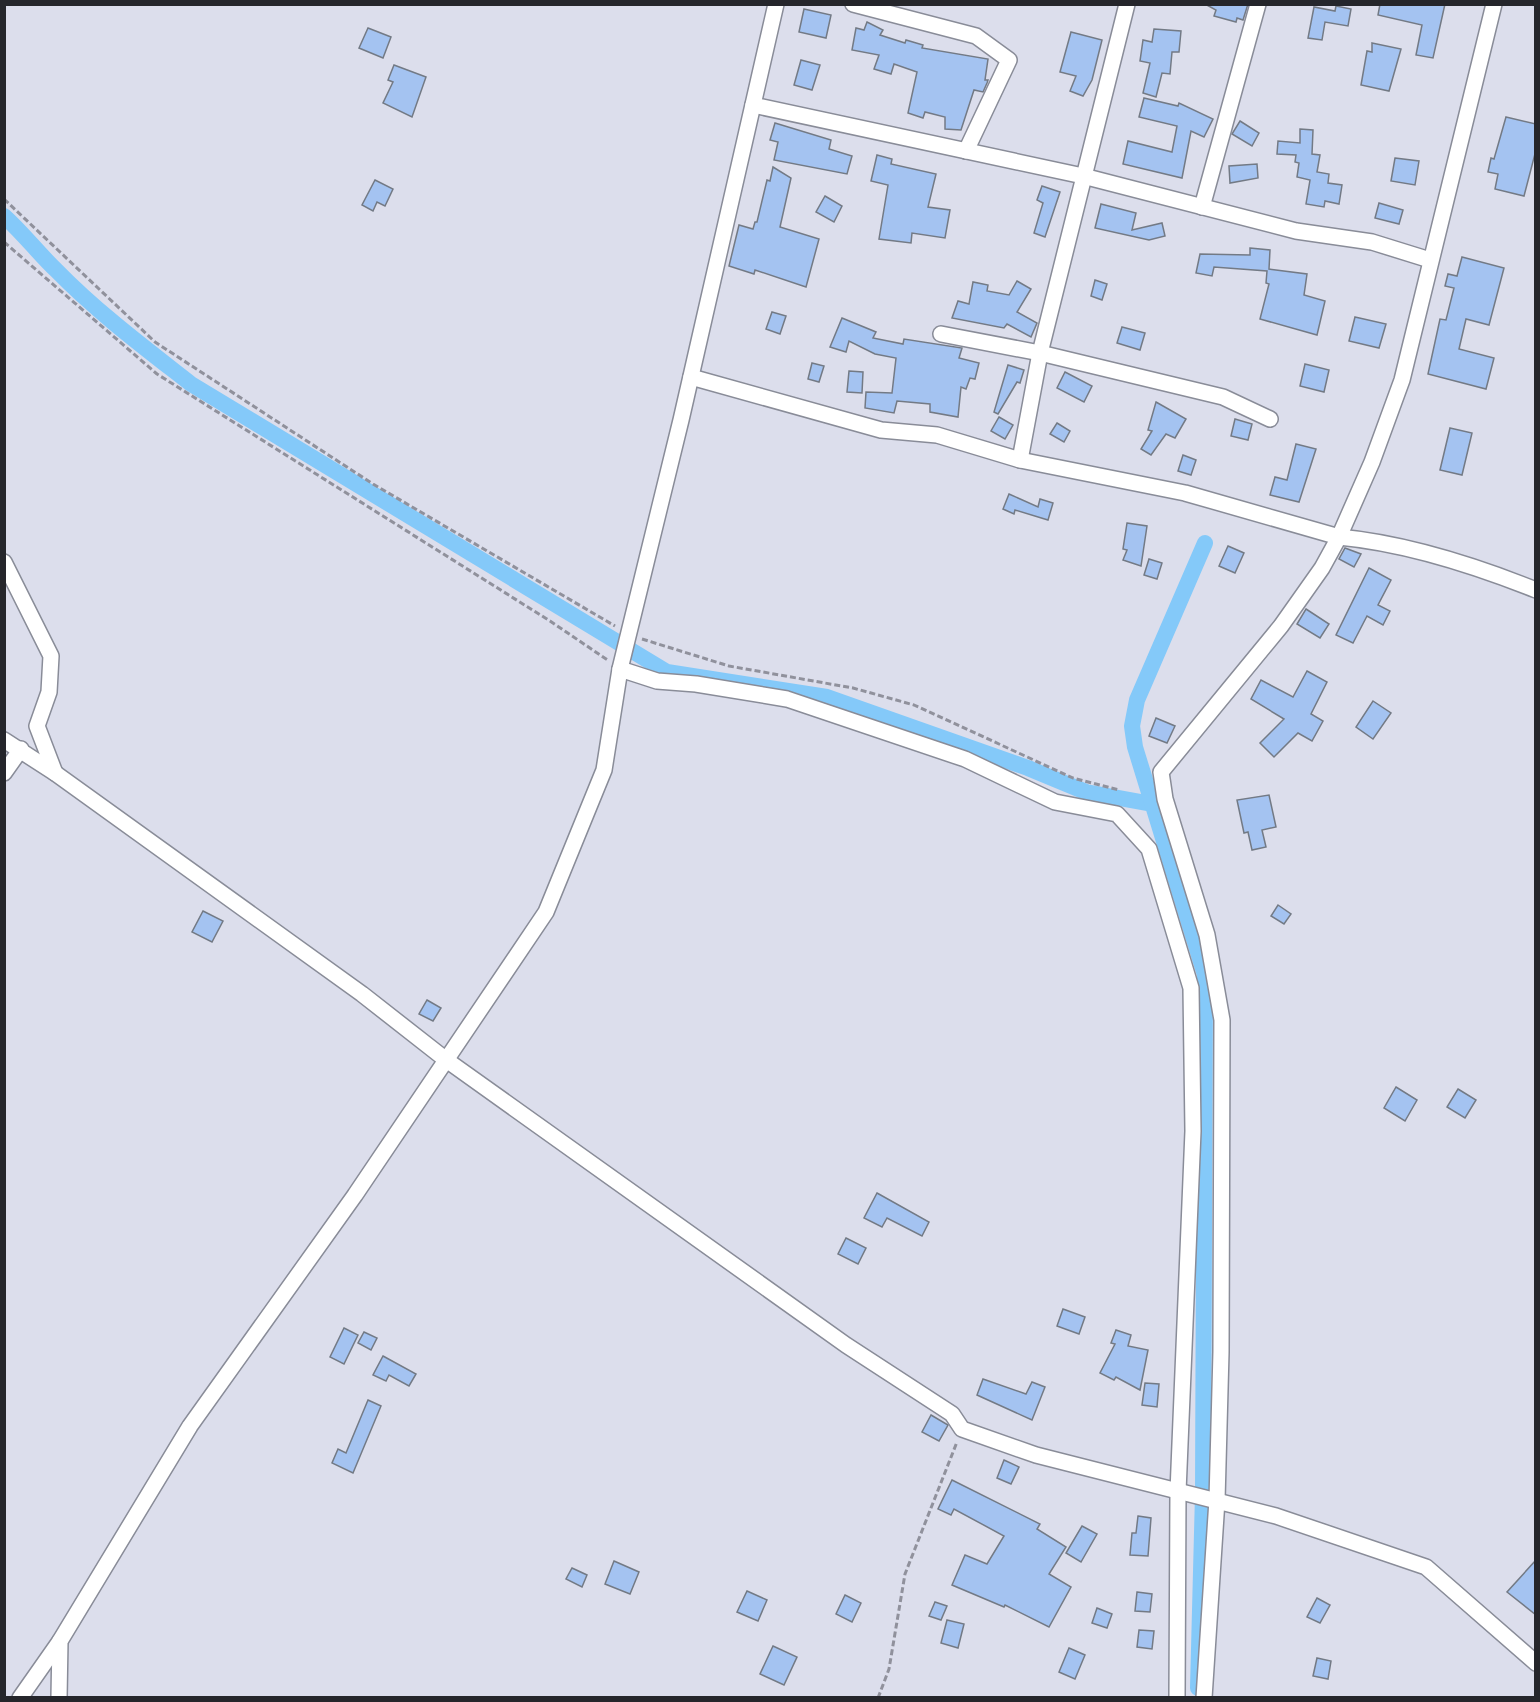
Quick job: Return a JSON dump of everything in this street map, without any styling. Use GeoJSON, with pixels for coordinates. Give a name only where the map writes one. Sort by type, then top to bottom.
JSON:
{"type":"FeatureCollection","features":[{"type":"Feature","properties":{"kind":"street"},"geometry":{"type":"LineString","coordinates":[[20,1698],[60,1641],[190,1426],[355,1196],[546,912],[604,770],[620,669],[630,635],[776,4]]}},
{"type":"Feature","properties":{"kind":"street"},"geometry":{"type":"LineString","coordinates":[[853,4],[976,36],[1009,60],[966,151]]}},
{"type":"Feature","properties":{"kind":"street"},"geometry":{"type":"LineString","coordinates":[[1020,460],[1040,354],[1127,4]]}},
{"type":"Feature","properties":{"kind":"street"},"geometry":{"type":"LineString","coordinates":[[1202,207],[1258,4]]}},
{"type":"Feature","properties":{"kind":"street"},"geometry":{"type":"LineString","coordinates":[[1204,1698],[1222,1298],[1222,1020],[1207,936],[1166,799],[1161,772],[1281,626],[1322,568],[1339,537],[1372,462],[1402,380],[1494,4]]}},
{"type":"Feature","properties":{"kind":"street"},"geometry":{"type":"LineString","coordinates":[[753,105],[1083,176],[1296,231],[1372,242],[1430,260]]}},
{"type":"Feature","properties":{"kind":"street"},"geometry":{"type":"LineString","coordinates":[[941,334],[1040,354],[1223,397],[1270,419]]}},
{"type":"Feature","properties":{"kind":"street"},"geometry":{"type":"LineString","coordinates":[[690,377],[881,430],[937,435],[1020,460],[1185,493],[1339,537],[1362,539],[1428,555],[1504,577],[1536,590]]}},
{"type":"Feature","properties":{"kind":"street"},"geometry":{"type":"LineString","coordinates":[[4,562],[51,656],[49,692],[37,726],[55,773]]}},
{"type":"Feature","properties":{"kind":"street"},"geometry":{"type":"LineString","coordinates":[[620,669],[657,681],[696,684],[787,699],[964,759],[1055,802],[1117,814],[1149,849],[1191,988],[1193,1131],[1177,1698]]}},
{"type":"Feature","properties":{"kind":"street"},"geometry":{"type":"LineString","coordinates":[[4,740],[55,773],[362,994],[445,1059],[846,1345],[951,1414],[962,1430],[1068,1464],[1276,1516],[1426,1566],[1536,1663]]}},
{"type":"Feature","properties":{"kind":"street"},"geometry":{"type":"LineString","coordinates":[[4,773],[21,749]]}},
{"type":"Feature","properties":{"kind":"street"},"geometry":{"type":"LineString","coordinates":[[59,1698],[60,1641]]}},
{"type":"Feature","properties":{"kind":"path"},"geometry":{"type":"LineString","coordinates":[[4,199],[156,342],[373,484],[630,635],[729,666],[854,688],[914,705],[1073,777],[1119,790]]}},
{"type":"Feature","properties":{"kind":"path"},"geometry":{"type":"LineString","coordinates":[[4,242],[157,374],[550,621],[620,669]]}},
{"type":"Feature","properties":{"kind":"path"},"geometry":{"type":"LineString","coordinates":[[879,1698],[889,1669],[905,1574],[962,1430]]}},
{"type":"Feature","properties":{"kind":"building"},"geometry":{"type":"Polygon","coordinates":[[[1205,4],[1248,4],[1243,20],[1237,18],[1236,22],[1214,16],[1216,10],[1205,4]]]}},
{"type":"Feature","properties":{"kind":"building"},"geometry":{"type":"Polygon","coordinates":[[[1380,4],[1445,4],[1433,58],[1416,55],[1422,25],[1378,15],[1380,4]]]}},
{"type":"Feature","properties":{"kind":"building"},"geometry":{"type":"Polygon","coordinates":[[[1336,6],[1351,9],[1348,26],[1325,22],[1322,40],[1308,38],[1314,7],[1335,11],[1336,6]]]}},
{"type":"Feature","properties":{"kind":"building"},"geometry":{"type":"Polygon","coordinates":[[[804,9],[831,15],[826,38],[799,32],[804,9]]]}},
{"type":"Feature","properties":{"kind":"building"},"geometry":{"type":"Polygon","coordinates":[[[867,22],[883,30],[880,35],[905,43],[906,40],[923,45],[922,48],[988,59],[985,80],[988,80],[987,83],[983,92],[974,90],[961,130],[945,129],[945,117],[925,112],[923,118],[908,113],[917,72],[894,64],[891,74],[874,69],[879,55],[852,50],[856,28],[864,30],[867,22]]]}},
{"type":"Feature","properties":{"kind":"building"},"geometry":{"type":"Polygon","coordinates":[[[368,28],[391,37],[383,58],[359,48],[368,28]]]}},
{"type":"Feature","properties":{"kind":"building"},"geometry":{"type":"Polygon","coordinates":[[[1154,29],[1181,31],[1179,52],[1172,52],[1170,74],[1162,73],[1156,97],[1143,93],[1150,63],[1140,61],[1143,40],[1152,42],[1154,29]]]}},
{"type":"Feature","properties":{"kind":"building"},"geometry":{"type":"Polygon","coordinates":[[[1071,32],[1102,40],[1092,80],[1083,96],[1070,91],[1076,76],[1060,72],[1071,32]]]}},
{"type":"Feature","properties":{"kind":"building"},"geometry":{"type":"Polygon","coordinates":[[[1372,43],[1401,49],[1389,91],[1361,85],[1367,51],[1372,52],[1372,43]]]}},
{"type":"Feature","properties":{"kind":"building"},"geometry":{"type":"Polygon","coordinates":[[[801,60],[820,65],[812,90],[794,85],[801,60]]]}},
{"type":"Feature","properties":{"kind":"building"},"geometry":{"type":"Polygon","coordinates":[[[394,65],[426,77],[412,117],[383,103],[393,82],[388,80],[394,65]]]}},
{"type":"Feature","properties":{"kind":"building"},"geometry":{"type":"Polygon","coordinates":[[[1144,98],[1178,106],[1179,103],[1213,119],[1204,137],[1191,131],[1182,178],[1123,164],[1128,141],[1172,152],[1177,126],[1139,117],[1144,98]]]}},
{"type":"Feature","properties":{"kind":"building"},"geometry":{"type":"Polygon","coordinates":[[[1506,117],[1536,124],[1536,150],[1524,196],[1495,189],[1498,174],[1488,172],[1506,117]]]}},
{"type":"Feature","properties":{"kind":"building"},"geometry":{"type":"Polygon","coordinates":[[[1240,121],[1259,133],[1252,146],[1232,134],[1240,121]]]}},
{"type":"Feature","properties":{"kind":"building"},"geometry":{"type":"Polygon","coordinates":[[[775,123],[831,140],[829,149],[852,156],[847,174],[774,160],[778,142],[770,140],[775,123]]]}},
{"type":"Feature","properties":{"kind":"building"},"geometry":{"type":"Polygon","coordinates":[[[1300,129],[1313,130],[1312,154],[1320,155],[1317,172],[1329,174],[1328,183],[1342,185],[1339,204],[1325,201],[1324,207],[1306,204],[1310,180],[1297,177],[1299,163],[1295,162],[1296,155],[1277,154],[1278,141],[1300,143],[1300,129]]]}},
{"type":"Feature","properties":{"kind":"building"},"geometry":{"type":"Polygon","coordinates":[[[877,155],[892,159],[891,164],[936,174],[928,207],[950,210],[945,238],[912,233],[911,243],[879,239],[888,185],[871,181],[877,155]]]}},
{"type":"Feature","properties":{"kind":"building"},"geometry":{"type":"Polygon","coordinates":[[[1395,158],[1419,161],[1415,185],[1391,181],[1395,158]]]}},
{"type":"Feature","properties":{"kind":"building"},"geometry":{"type":"Polygon","coordinates":[[[1257,164],[1258,178],[1230,183],[1229,166],[1257,164]]]}},
{"type":"Feature","properties":{"kind":"building"},"geometry":{"type":"Polygon","coordinates":[[[773,167],[791,178],[780,227],[819,239],[806,287],[755,270],[754,274],[729,266],[739,225],[753,229],[757,222],[767,180],[770,181],[773,167]]]}},
{"type":"Feature","properties":{"kind":"building"},"geometry":{"type":"Polygon","coordinates":[[[375,180],[393,189],[385,206],[377,202],[373,211],[362,205],[375,180]]]}},
{"type":"Feature","properties":{"kind":"building"},"geometry":{"type":"Polygon","coordinates":[[[1042,186],[1060,192],[1045,237],[1034,233],[1043,203],[1037,200],[1042,186]]]}},
{"type":"Feature","properties":{"kind":"building"},"geometry":{"type":"Polygon","coordinates":[[[825,196],[842,206],[834,222],[816,212],[825,196]]]}},
{"type":"Feature","properties":{"kind":"building"},"geometry":{"type":"Polygon","coordinates":[[[1379,203],[1403,210],[1399,224],[1375,218],[1379,203]]]}},
{"type":"Feature","properties":{"kind":"building"},"geometry":{"type":"Polygon","coordinates":[[[1101,204],[1136,213],[1132,230],[1162,223],[1165,236],[1149,240],[1095,228],[1101,204]]]}},
{"type":"Feature","properties":{"kind":"building"},"geometry":{"type":"Polygon","coordinates":[[[1250,248],[1270,250],[1269,269],[1307,274],[1304,295],[1325,301],[1317,335],[1260,319],[1269,284],[1266,283],[1267,271],[1214,267],[1212,276],[1196,273],[1200,254],[1250,255],[1250,248]]]}},
{"type":"Feature","properties":{"kind":"building"},"geometry":{"type":"Polygon","coordinates":[[[1462,257],[1504,268],[1489,325],[1466,319],[1459,349],[1494,358],[1486,389],[1428,374],[1440,319],[1446,320],[1454,288],[1445,286],[1448,274],[1457,276],[1462,257]]]}},
{"type":"Feature","properties":{"kind":"building"},"geometry":{"type":"Polygon","coordinates":[[[1095,280],[1107,284],[1102,300],[1091,296],[1095,280]]]}},
{"type":"Feature","properties":{"kind":"building"},"geometry":{"type":"Polygon","coordinates":[[[1017,281],[1031,289],[1017,312],[1037,323],[1031,337],[1007,324],[1004,328],[952,318],[958,301],[969,304],[973,282],[988,285],[987,291],[1009,295],[1017,281]]]}},
{"type":"Feature","properties":{"kind":"building"},"geometry":{"type":"Polygon","coordinates":[[[772,312],[786,316],[780,334],[766,329],[772,312]]]}},
{"type":"Feature","properties":{"kind":"building"},"geometry":{"type":"Polygon","coordinates":[[[1355,317],[1386,324],[1379,348],[1349,341],[1355,317]]]}},
{"type":"Feature","properties":{"kind":"building"},"geometry":{"type":"Polygon","coordinates":[[[842,318],[876,332],[873,338],[903,344],[904,339],[962,348],[959,358],[979,363],[975,379],[970,378],[966,389],[961,387],[958,417],[930,412],[930,404],[897,401],[894,413],[865,408],[866,392],[892,393],[896,358],[875,354],[849,341],[846,352],[830,347],[842,318]]]}},
{"type":"Feature","properties":{"kind":"building"},"geometry":{"type":"Polygon","coordinates":[[[1122,327],[1145,333],[1140,350],[1117,343],[1122,327]]]}},
{"type":"Feature","properties":{"kind":"building"},"geometry":{"type":"Polygon","coordinates":[[[812,363],[824,366],[819,382],[808,379],[812,363]]]}},
{"type":"Feature","properties":{"kind":"building"},"geometry":{"type":"Polygon","coordinates":[[[1305,364],[1329,370],[1324,392],[1300,386],[1305,364]]]}},
{"type":"Feature","properties":{"kind":"building"},"geometry":{"type":"Polygon","coordinates":[[[1008,365],[1024,370],[1020,383],[1017,382],[998,414],[994,412],[1008,365]]]}},
{"type":"Feature","properties":{"kind":"building"},"geometry":{"type":"Polygon","coordinates":[[[849,371],[863,372],[862,393],[847,392],[849,371]]]}},
{"type":"Feature","properties":{"kind":"building"},"geometry":{"type":"Polygon","coordinates":[[[1065,372],[1092,386],[1084,402],[1057,388],[1065,372]]]}},
{"type":"Feature","properties":{"kind":"building"},"geometry":{"type":"Polygon","coordinates":[[[1156,402],[1186,419],[1175,438],[1166,434],[1151,455],[1141,449],[1152,431],[1148,430],[1156,402]]]}},
{"type":"Feature","properties":{"kind":"building"},"geometry":{"type":"Polygon","coordinates":[[[999,417],[1013,425],[1005,439],[991,431],[999,417]]]}},
{"type":"Feature","properties":{"kind":"building"},"geometry":{"type":"Polygon","coordinates":[[[1235,419],[1252,424],[1248,440],[1231,436],[1235,419]]]}},
{"type":"Feature","properties":{"kind":"building"},"geometry":{"type":"Polygon","coordinates":[[[1057,423],[1070,431],[1064,442],[1050,434],[1057,423]]]}},
{"type":"Feature","properties":{"kind":"building"},"geometry":{"type":"Polygon","coordinates":[[[1450,428],[1472,433],[1462,475],[1440,470],[1450,428]]]}},
{"type":"Feature","properties":{"kind":"building"},"geometry":{"type":"Polygon","coordinates":[[[1296,444],[1316,449],[1299,502],[1270,495],[1275,477],[1287,480],[1296,444]]]}},
{"type":"Feature","properties":{"kind":"building"},"geometry":{"type":"Polygon","coordinates":[[[1183,455],[1196,460],[1191,475],[1178,471],[1183,455]]]}},
{"type":"Feature","properties":{"kind":"building"},"geometry":{"type":"Polygon","coordinates":[[[1009,494],[1038,507],[1040,499],[1053,503],[1048,520],[1015,510],[1014,514],[1003,509],[1009,494]]]}},
{"type":"Feature","properties":{"kind":"building"},"geometry":{"type":"Polygon","coordinates":[[[1127,523],[1147,526],[1141,566],[1123,560],[1127,550],[1123,549],[1127,523]]]}},
{"type":"Feature","properties":{"kind":"building"},"geometry":{"type":"Polygon","coordinates":[[[1228,546],[1244,553],[1235,573],[1219,566],[1228,546]]]}},
{"type":"Feature","properties":{"kind":"building"},"geometry":{"type":"Polygon","coordinates":[[[1345,548],[1361,554],[1354,567],[1339,559],[1345,548]]]}},
{"type":"Feature","properties":{"kind":"building"},"geometry":{"type":"Polygon","coordinates":[[[1149,559],[1162,563],[1157,579],[1144,575],[1149,559]]]}},
{"type":"Feature","properties":{"kind":"building"},"geometry":{"type":"Polygon","coordinates":[[[1369,568],[1391,580],[1378,605],[1390,611],[1383,625],[1367,616],[1353,643],[1336,635],[1369,568]]]}},
{"type":"Feature","properties":{"kind":"building"},"geometry":{"type":"Polygon","coordinates":[[[1306,609],[1329,624],[1320,638],[1297,624],[1306,609]]]}},
{"type":"Feature","properties":{"kind":"building"},"geometry":{"type":"Polygon","coordinates":[[[1307,671],[1327,682],[1311,714],[1323,721],[1312,741],[1298,733],[1274,757],[1260,743],[1284,719],[1251,699],[1261,680],[1293,697],[1307,671]]]}},
{"type":"Feature","properties":{"kind":"building"},"geometry":{"type":"Polygon","coordinates":[[[1373,701],[1391,713],[1373,739],[1356,727],[1373,701]]]}},
{"type":"Feature","properties":{"kind":"building"},"geometry":{"type":"Polygon","coordinates":[[[1156,718],[1175,726],[1167,743],[1149,736],[1156,718]]]}},
{"type":"Feature","properties":{"kind":"building"},"geometry":{"type":"Polygon","coordinates":[[[1269,795],[1276,827],[1262,830],[1266,847],[1252,850],[1248,832],[1244,833],[1237,800],[1269,795]]]}},
{"type":"Feature","properties":{"kind":"building"},"geometry":{"type":"Polygon","coordinates":[[[1278,905],[1291,914],[1284,924],[1271,916],[1278,905]]]}},
{"type":"Feature","properties":{"kind":"building"},"geometry":{"type":"Polygon","coordinates":[[[203,911],[223,921],[212,942],[192,932],[203,911]]]}},
{"type":"Feature","properties":{"kind":"building"},"geometry":{"type":"Polygon","coordinates":[[[427,1000],[441,1008],[433,1021],[419,1014],[427,1000]]]}},
{"type":"Feature","properties":{"kind":"building"},"geometry":{"type":"Polygon","coordinates":[[[1396,1087],[1417,1100],[1405,1121],[1384,1108],[1396,1087]]]}},
{"type":"Feature","properties":{"kind":"building"},"geometry":{"type":"Polygon","coordinates":[[[1458,1089],[1476,1100],[1465,1118],[1447,1107],[1458,1089]]]}},
{"type":"Feature","properties":{"kind":"building"},"geometry":{"type":"Polygon","coordinates":[[[877,1193],[929,1222],[922,1236],[887,1218],[882,1227],[864,1218],[877,1193]]]}},
{"type":"Feature","properties":{"kind":"building"},"geometry":{"type":"Polygon","coordinates":[[[846,1238],[866,1248],[858,1264],[838,1254],[846,1238]]]}},
{"type":"Feature","properties":{"kind":"building"},"geometry":{"type":"Polygon","coordinates":[[[1063,1309],[1085,1317],[1079,1334],[1057,1326],[1063,1309]]]}},
{"type":"Feature","properties":{"kind":"building"},"geometry":{"type":"Polygon","coordinates":[[[344,1328],[358,1335],[344,1364],[330,1357],[344,1328]]]}},
{"type":"Feature","properties":{"kind":"building"},"geometry":{"type":"Polygon","coordinates":[[[1116,1330],[1131,1335],[1128,1346],[1148,1350],[1140,1390],[1116,1377],[1114,1380],[1100,1373],[1115,1344],[1111,1343],[1116,1330]]]}},
{"type":"Feature","properties":{"kind":"building"},"geometry":{"type":"Polygon","coordinates":[[[364,1332],[377,1338],[371,1350],[358,1343],[364,1332]]]}},
{"type":"Feature","properties":{"kind":"building"},"geometry":{"type":"Polygon","coordinates":[[[383,1356],[416,1374],[409,1386],[389,1375],[386,1381],[373,1375],[383,1356]]]}},
{"type":"Feature","properties":{"kind":"building"},"geometry":{"type":"Polygon","coordinates":[[[983,1379],[1026,1394],[1032,1382],[1045,1387],[1032,1420],[977,1395],[983,1379]]]}},
{"type":"Feature","properties":{"kind":"building"},"geometry":{"type":"Polygon","coordinates":[[[1145,1383],[1159,1384],[1157,1407],[1142,1405],[1145,1383]]]}},
{"type":"Feature","properties":{"kind":"building"},"geometry":{"type":"Polygon","coordinates":[[[368,1400],[381,1406],[353,1473],[332,1463],[338,1449],[346,1453],[368,1400]]]}},
{"type":"Feature","properties":{"kind":"building"},"geometry":{"type":"Polygon","coordinates":[[[931,1415],[948,1425],[939,1441],[922,1432],[931,1415]]]}},
{"type":"Feature","properties":{"kind":"building"},"geometry":{"type":"Polygon","coordinates":[[[1004,1460],[1019,1467],[1011,1484],[997,1478],[1004,1460]]]}},
{"type":"Feature","properties":{"kind":"building"},"geometry":{"type":"Polygon","coordinates":[[[952,1480],[1040,1524],[1037,1529],[1066,1547],[1049,1574],[1071,1587],[1049,1627],[1005,1605],[1004,1607],[952,1585],[965,1555],[987,1564],[1004,1536],[954,1509],[951,1515],[938,1509],[952,1480]]]}},
{"type":"Feature","properties":{"kind":"building"},"geometry":{"type":"Polygon","coordinates":[[[1138,1516],[1151,1518],[1148,1556],[1130,1555],[1132,1533],[1136,1533],[1138,1516]]]}},
{"type":"Feature","properties":{"kind":"building"},"geometry":{"type":"Polygon","coordinates":[[[1082,1526],[1097,1534],[1081,1562],[1066,1553],[1082,1526]]]}},
{"type":"Feature","properties":{"kind":"building"},"geometry":{"type":"Polygon","coordinates":[[[1536,1560],[1536,1615],[1507,1592],[1536,1560]]]}},
{"type":"Feature","properties":{"kind":"building"},"geometry":{"type":"Polygon","coordinates":[[[614,1561],[639,1572],[630,1594],[605,1584],[614,1561]]]}},
{"type":"Feature","properties":{"kind":"building"},"geometry":{"type":"Polygon","coordinates":[[[572,1568],[587,1575],[582,1587],[566,1579],[572,1568]]]}},
{"type":"Feature","properties":{"kind":"building"},"geometry":{"type":"Polygon","coordinates":[[[747,1591],[767,1600],[758,1621],[737,1612],[747,1591]]]}},
{"type":"Feature","properties":{"kind":"building"},"geometry":{"type":"Polygon","coordinates":[[[1137,1592],[1152,1594],[1150,1612],[1135,1611],[1137,1592]]]}},
{"type":"Feature","properties":{"kind":"building"},"geometry":{"type":"Polygon","coordinates":[[[845,1595],[861,1603],[852,1622],[836,1614],[845,1595]]]}},
{"type":"Feature","properties":{"kind":"building"},"geometry":{"type":"Polygon","coordinates":[[[1317,1598],[1330,1605],[1320,1623],[1307,1617],[1317,1598]]]}},
{"type":"Feature","properties":{"kind":"building"},"geometry":{"type":"Polygon","coordinates":[[[935,1602],[947,1606],[941,1620],[929,1616],[935,1602]]]}},
{"type":"Feature","properties":{"kind":"building"},"geometry":{"type":"Polygon","coordinates":[[[1097,1608],[1112,1614],[1107,1628],[1092,1623],[1097,1608]]]}},
{"type":"Feature","properties":{"kind":"building"},"geometry":{"type":"Polygon","coordinates":[[[947,1620],[964,1624],[958,1648],[941,1643],[947,1620]]]}},
{"type":"Feature","properties":{"kind":"building"},"geometry":{"type":"Polygon","coordinates":[[[1139,1630],[1154,1631],[1152,1649],[1137,1647],[1139,1630]]]}},
{"type":"Feature","properties":{"kind":"building"},"geometry":{"type":"Polygon","coordinates":[[[773,1646],[797,1657],[784,1685],[760,1674],[773,1646]]]}},
{"type":"Feature","properties":{"kind":"building"},"geometry":{"type":"Polygon","coordinates":[[[1069,1648],[1085,1655],[1075,1679],[1059,1672],[1069,1648]]]}},
{"type":"Feature","properties":{"kind":"building"},"geometry":{"type":"Polygon","coordinates":[[[1317,1658],[1331,1661],[1328,1679],[1313,1676],[1317,1658]]]}},
{"type":"Feature","properties":{"kind":"waterway"},"geometry":{"type":"LineString","coordinates":[[4,216],[88,300],[191,384],[667,672],[827,697],[1028,768],[1086,792],[1152,804]]}},
{"type":"Feature","properties":{"kind":"waterway"},"geometry":{"type":"LineString","coordinates":[[1198,1688],[1203,1494],[1205,975],[1135,747],[1132,726],[1137,700],[1205,543]]}}]}
